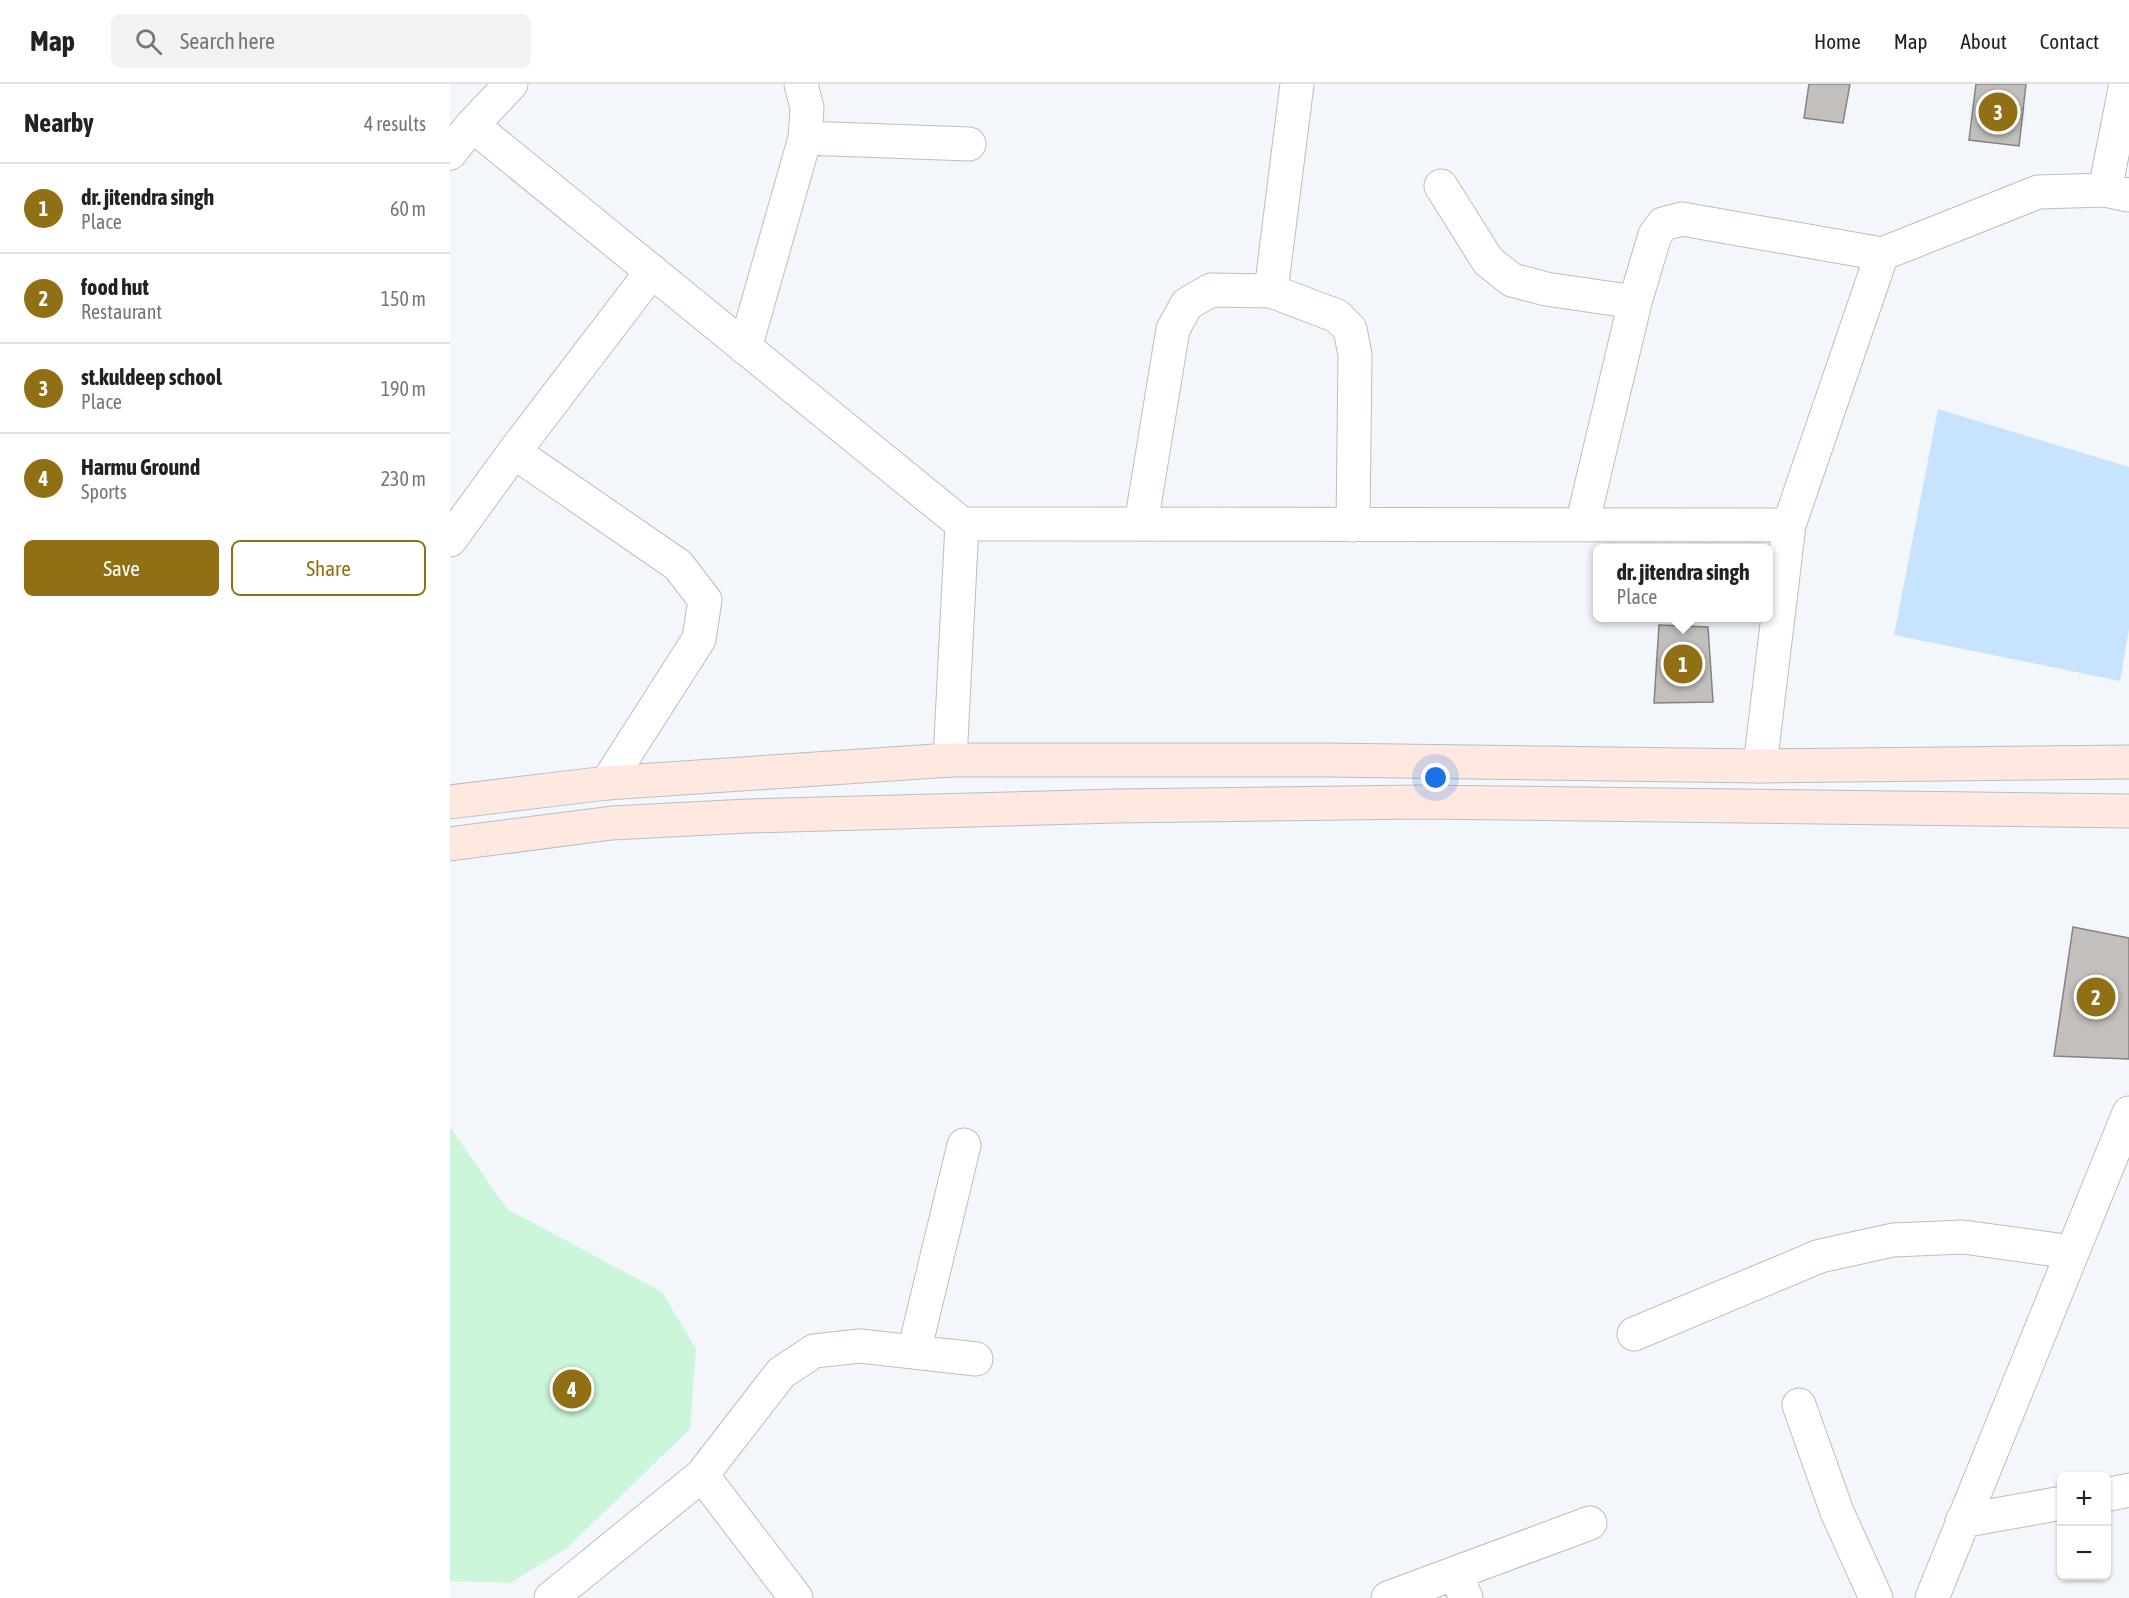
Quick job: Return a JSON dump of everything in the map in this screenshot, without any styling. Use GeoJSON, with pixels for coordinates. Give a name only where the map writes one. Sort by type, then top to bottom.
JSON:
{"type":"FeatureCollection","features":[{"type":"Feature","properties":{"kind":"main road"},"geometry":{"type":"LineString","coordinates":[[450,802],[607,783],[950,760],[1327,760],[1760,766],[2129,762]]}},
{"type":"Feature","properties":{"kind":"main road"},"geometry":{"type":"LineString","coordinates":[[450,844],[612,823],[748,816],[1116,806],[1419,802],[2129,811]]}},
{"type":"Feature","properties":{"kind":"street"},"geometry":{"type":"LineString","coordinates":[[450,153],[472,125],[511,84]]}},
{"type":"Feature","properties":{"kind":"street"},"geometry":{"type":"LineString","coordinates":[[745,348],[805,138],[807,108],[801,84]]}},
{"type":"Feature","properties":{"kind":"street"},"geometry":{"type":"LineString","coordinates":[[1271,291],[1297,84]]}},
{"type":"Feature","properties":{"kind":"street"},"geometry":{"type":"LineString","coordinates":[[1582,525],[1635,302],[1655,235],[1663,224],[1682,219],[1882,254],[2038,192],[2117,192],[2127,84]]}},
{"type":"Feature","properties":{"kind":"street"},"geometry":{"type":"LineString","coordinates":[[472,125],[962,524],[1789,525]]}},
{"type":"Feature","properties":{"kind":"street"},"geometry":{"type":"LineString","coordinates":[[805,138],[969,144]]}},
{"type":"Feature","properties":{"kind":"street"},"geometry":{"type":"LineString","coordinates":[[1442,186],[1488,261],[1512,280],[1546,289],[1635,302]]}},
{"type":"Feature","properties":{"kind":"street"},"geometry":{"type":"LineString","coordinates":[[1760,766],[1789,525],[1882,254]]}},
{"type":"Feature","properties":{"kind":"street"},"geometry":{"type":"LineString","coordinates":[[450,540],[652,271]]}},
{"type":"Feature","properties":{"kind":"street"},"geometry":{"type":"LineString","coordinates":[[1141,524],[1173,329],[1187,304],[1211,290],[1271,291],[1337,316],[1350,329],[1355,355],[1353,525]]}},
{"type":"Feature","properties":{"kind":"street"},"geometry":{"type":"LineString","coordinates":[[514,452],[678,565],[705,600],[699,639],[607,783]]}},
{"type":"Feature","properties":{"kind":"street"},"geometry":{"type":"LineString","coordinates":[[950,760],[962,524]]}},
{"type":"Feature","properties":{"kind":"street"},"geometry":{"type":"LineString","coordinates":[[1932,1598],[2129,1113]]}},
{"type":"Feature","properties":{"kind":"street"},"geometry":{"type":"LineString","coordinates":[[915,1352],[964,1145]]}},
{"type":"Feature","properties":{"kind":"street"},"geometry":{"type":"LineString","coordinates":[[1634,1334],[1820,1256],[1893,1240],[1963,1237],[2072,1252]]}},
{"type":"Feature","properties":{"kind":"street"},"geometry":{"type":"LineString","coordinates":[[551,1598],[702,1475],[780,1373],[814,1351],[860,1346],[976,1359]]}},
{"type":"Feature","properties":{"kind":"street"},"geometry":{"type":"LineString","coordinates":[[1799,1405],[1837,1512],[1876,1598]]}},
{"type":"Feature","properties":{"kind":"street"},"geometry":{"type":"LineString","coordinates":[[702,1475],[796,1598]]}},
{"type":"Feature","properties":{"kind":"street"},"geometry":{"type":"LineString","coordinates":[[2111,1494],[2129,1490]]}},
{"type":"Feature","properties":{"kind":"street"},"geometry":{"type":"LineString","coordinates":[[1962,1521],[2057,1504]]}},
{"type":"Feature","properties":{"kind":"street"},"geometry":{"type":"LineString","coordinates":[[1388,1598],[1460,1585],[1590,1523]]}},
{"type":"Feature","properties":{"kind":"green space"},"geometry":{"type":"Polygon","coordinates":[[[450,1127],[507,1209],[662,1292],[696,1349],[690,1429],[567,1548],[510,1583],[450,1581],[450,1127]]]}},
{"type":"Feature","properties":{"kind":"water"},"geometry":{"type":"Polygon","coordinates":[[[1938,409],[2129,467],[2129,629],[2120,681],[1894,635],[1938,409]]]}},
{"type":"Feature","properties":{"kind":"building"},"geometry":{"type":"Polygon","coordinates":[[[1809,84],[1850,84],[1843,123],[1804,118],[1809,84]]]}},
{"type":"Feature","properties":{"kind":"building"},"geometry":{"type":"Polygon","coordinates":[[[1976,84],[2026,84],[2019,146],[1969,140],[1976,84]]]}},
{"type":"Feature","properties":{"kind":"building"},"geometry":{"type":"Polygon","coordinates":[[[1659,625],[1708,627],[1713,702],[1654,703],[1659,625]]]}},
{"type":"Feature","properties":{"kind":"building"},"geometry":{"type":"Polygon","coordinates":[[[2073,927],[2129,938],[2129,1059],[2054,1056],[2073,927]]]}},
{"type":"Feature","properties":{"kind":"place","name":"st.kuldeep school"},"geometry":{"type":"Point","coordinates":[1998,112]}},
{"type":"Feature","properties":{"kind":"place","name":"dr. jitendra singh"},"geometry":{"type":"Point","coordinates":[1683,664]}},
{"type":"Feature","properties":{"kind":"place","name":"food hut"},"geometry":{"type":"Point","coordinates":[2096,997]}},
{"type":"Feature","properties":{"kind":"place","name":"Harmu Ground"},"geometry":{"type":"Point","coordinates":[572,1389]}}]}
